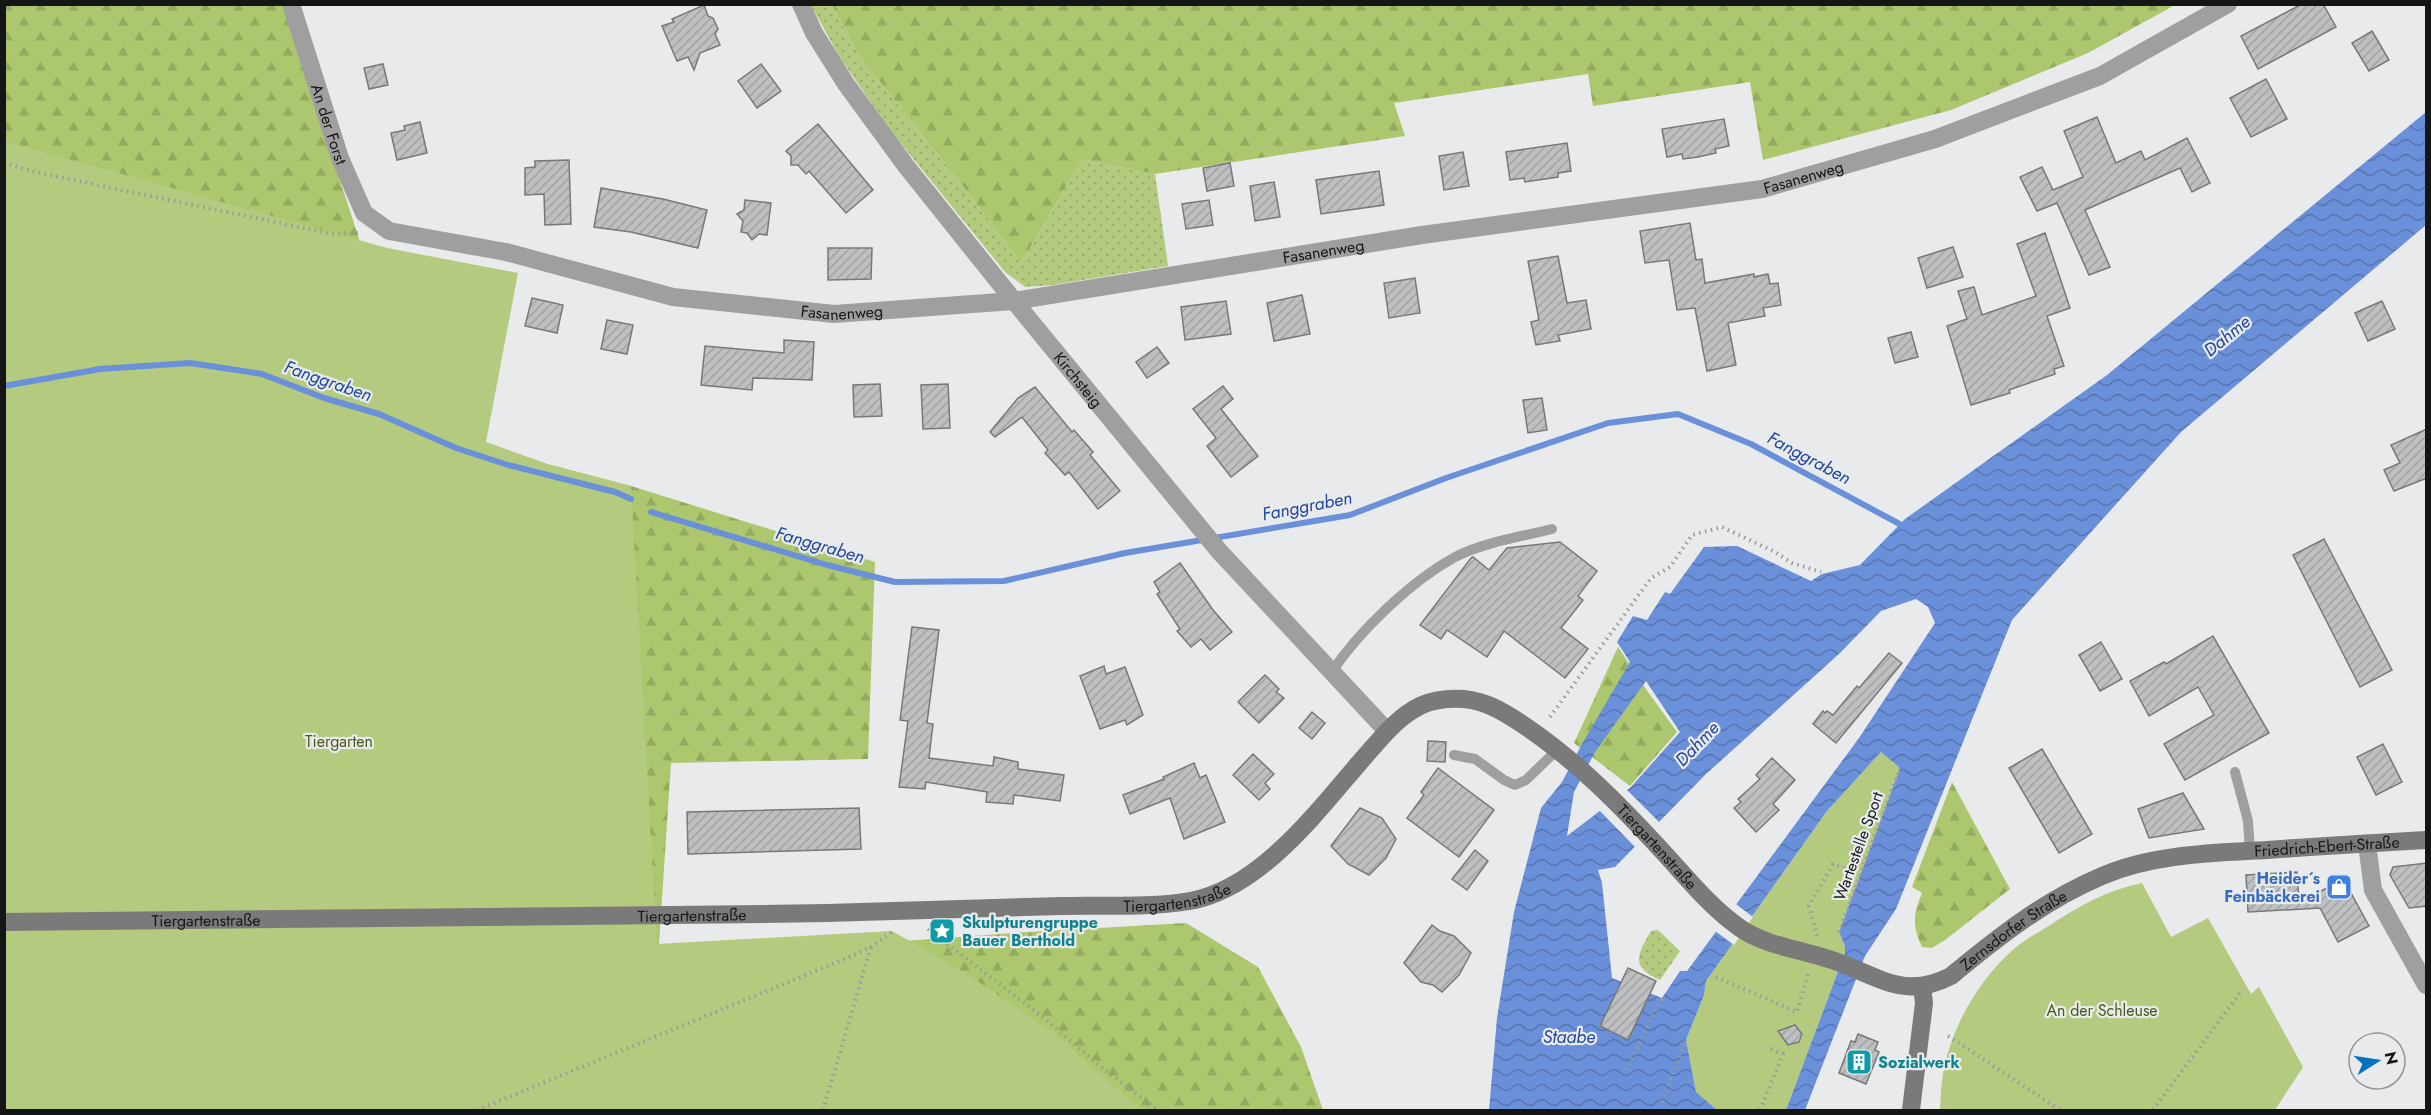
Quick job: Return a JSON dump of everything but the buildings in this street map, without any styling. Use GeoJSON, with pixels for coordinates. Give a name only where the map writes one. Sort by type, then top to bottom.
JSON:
{"type":"FeatureCollection","features":[{"type":"Feature","properties":{"kind":"street","name":"An der Forst"},"geometry":{"type":"LineString","coordinates":[[291,4],[340,158],[364,213],[389,231]]}},
{"type":"Feature","properties":{"kind":"street","name":"Kirchsteig"},"geometry":{"type":"LineString","coordinates":[[801,4],[814,33],[846,84],[906,166],[1014,301],[1219,551],[1330,673],[1387,731]]}},
{"type":"Feature","properties":{"kind":"street","name":"Fasanenweg"},"geometry":{"type":"LineString","coordinates":[[389,231],[506,252],[673,297],[834,314],[1014,301],[1422,235],[1762,189],[1935,139],[2100,76],[2228,4]]}},
{"type":"Feature","properties":{"kind":"street","name":"Tiergartenstraße"},"geometry":{"type":"LineString","coordinates":[[4,922],[694,915],[1120,905],[1194,901],[1232,886],[1266,863],[1332,795],[1387,731],[1402,717],[1424,704],[1446,698],[1474,700],[1503,712],[1561,754],[1608,795],[1725,917],[1743,931],[1762,939],[1832,959],[1898,987],[1922,986]]}},
{"type":"Feature","properties":{"kind":"street","name":"Friedrich-Ebert-Straße"},"geometry":{"type":"LineString","coordinates":[[2227,852],[2427,840]]}},
{"type":"Feature","properties":{"kind":"street"},"geometry":{"type":"LineString","coordinates":[[2367,844],[2373,890],[2427,986]]}},
{"type":"Feature","properties":{"kind":"street","name":"Zernsdorfer Straße"},"geometry":{"type":"LineString","coordinates":[[1922,986],[1937,983],[1951,976],[2025,917],[2103,875],[2143,863],[2181,856],[2227,852]]}},
{"type":"Feature","properties":{"kind":"street"},"geometry":{"type":"LineString","coordinates":[[1911,1110],[1924,1003],[1922,986]]}},
{"type":"Feature","properties":{"kind":"lane"},"geometry":{"type":"LineString","coordinates":[[1330,673],[1354,640],[1434,570],[1456,557],[1485,545],[1552,529]]}},
{"type":"Feature","properties":{"kind":"lane"},"geometry":{"type":"LineString","coordinates":[[1454,755],[1475,759],[1504,780],[1515,784],[1526,780],[1561,754]]}},
{"type":"Feature","properties":{"kind":"lane"},"geometry":{"type":"LineString","coordinates":[[2235,772],[2248,821],[2250,851]]}},
{"type":"Feature","properties":{"kind":"path"},"geometry":{"type":"LineString","coordinates":[[4,163],[35,172],[333,234],[389,231]]}},
{"type":"Feature","properties":{"kind":"path"},"geometry":{"type":"LineString","coordinates":[[1550,717],[1651,578],[1670,567],[1692,535],[1722,527],[1775,552],[1792,563],[1821,572]]}},
{"type":"Feature","properties":{"kind":"path","name":"Wartestelle Sport"},"geometry":{"type":"LineString","coordinates":[[1839,932],[1900,768]]}},
{"type":"Feature","properties":{"kind":"path"},"geometry":{"type":"LineString","coordinates":[[1815,942],[1817,936],[1809,906],[1833,864],[1857,873]]}},
{"type":"Feature","properties":{"kind":"path"},"geometry":{"type":"LineString","coordinates":[[924,926],[1158,1110]]}},
{"type":"Feature","properties":{"kind":"path"},"geometry":{"type":"LineString","coordinates":[[477,1110],[871,947],[897,928]]}},
{"type":"Feature","properties":{"kind":"path"},"geometry":{"type":"LineString","coordinates":[[823,1110],[871,947]]}},
{"type":"Feature","properties":{"kind":"path"},"geometry":{"type":"LineString","coordinates":[[1716,977],[1797,1012],[1809,966]]}},
{"type":"Feature","properties":{"kind":"path"},"geometry":{"type":"LineString","coordinates":[[2153,1110],[2242,990]]}},
{"type":"Feature","properties":{"kind":"path"},"geometry":{"type":"LineString","coordinates":[[1626,1070],[1662,998]]}},
{"type":"Feature","properties":{"kind":"path"},"geometry":{"type":"LineString","coordinates":[[1948,1036],[2060,1110]]}},
{"type":"Feature","properties":{"kind":"path"},"geometry":{"type":"LineString","coordinates":[[1662,1102],[1686,1040]]}},
{"type":"Feature","properties":{"kind":"path"},"geometry":{"type":"LineString","coordinates":[[1760,1110],[1783,1054],[1768,1048]]}},
{"type":"Feature","properties":{"kind":"green space","name":"Tiergarten"},"geometry":{"type":"Polygon","coordinates":[[[5,4],[283,5],[363,251],[486,442],[547,464],[631,486],[875,562],[868,759],[671,763],[658,959],[1186,923],[1258,967],[1301,1047],[1323,1110],[5,1110],[5,4]]]}},
{"type":"Feature","properties":{"kind":"green space"},"geometry":{"type":"Polygon","coordinates":[[[811,5],[832,5],[858,54],[1021,263],[1082,159],[1155,174],[1168,266],[1053,285],[1025,287],[1005,272],[890,130],[839,56],[811,5]]]}},
{"type":"Feature","properties":{"kind":"green space"},"geometry":{"type":"Polygon","coordinates":[[[832,5],[2175,5],[2088,53],[1951,110],[1763,160],[1750,82],[1593,106],[1588,74],[1394,103],[1405,136],[1155,174],[1082,159],[1021,263],[858,54],[832,5]]]}},
{"type":"Feature","properties":{"kind":"green space","name":"Tiergarten"},"geometry":{"type":"Polygon","coordinates":[[[4,141],[387,248],[518,273],[486,442],[547,464],[631,486],[657,944],[892,931],[958,968],[1053,1032],[1141,1110],[5,1110],[4,141]]]}},
{"type":"Feature","properties":{"kind":"green space"},"geometry":{"type":"Polygon","coordinates":[[[1618,647],[1677,732],[1630,786],[1574,743],[1618,647]]]}},
{"type":"Feature","properties":{"kind":"green space"},"geometry":{"type":"Polygon","coordinates":[[[1881,752],[1900,768],[1839,932],[1845,946],[1845,953],[1786,1110],[1712,1109],[1696,1092],[1686,1040],[1704,995],[1706,981],[1827,811],[1881,752]]]}},
{"type":"Feature","properties":{"kind":"green space"},"geometry":{"type":"Polygon","coordinates":[[[1952,782],[2010,889],[1945,940],[1932,948],[1922,947],[1915,920],[1922,893],[1912,887],[1952,782]]]}},
{"type":"Feature","properties":{"kind":"green space","name":"An der Schleuse"},"geometry":{"type":"Polygon","coordinates":[[[2142,883],[2171,937],[2208,918],[2251,994],[2259,987],[2303,1067],[2275,1110],[1940,1110],[1943,1074],[1954,1035],[1970,1003],[1990,973],[2019,945],[2072,911],[2106,894],[2142,883]]]}},
{"type":"Feature","properties":{"kind":"green space"},"geometry":{"type":"Polygon","coordinates":[[[1656,930],[1680,951],[1660,980],[1644,970],[1639,960],[1646,939],[1651,931],[1656,930]]]}},
{"type":"Feature","properties":{"kind":"water"},"geometry":{"type":"Polygon","coordinates":[[[2426,112],[2426,225],[2181,432],[2012,620],[1896,909],[1865,956],[1805,1110],[1786,1110],[1845,953],[1845,946],[1839,932],[1900,768],[1881,752],[1827,811],[1706,981],[1704,995],[1686,1040],[1696,1092],[1717,1110],[1489,1110],[1497,1018],[1514,912],[1541,808],[1562,782],[1630,662],[1617,642],[1633,616],[1647,620],[1665,592],[1670,594],[1704,547],[1737,546],[1811,581],[1822,574],[1860,565],[1905,519],[2107,375],[2426,112]],[[1916,599],[1881,611],[1840,653],[1705,775],[1615,867],[1598,870],[1602,883],[1612,978],[1662,998],[1680,971],[1687,971],[1859,738],[1935,623],[1928,607],[1916,599]],[[1646,681],[1595,752],[1574,792],[1567,836],[1631,787],[1680,732],[1646,681]]]}},
{"type":"Feature","properties":{"kind":"pier"},"geometry":{"type":"Polygon","coordinates":[[[1625,788],[1660,823],[1635,847],[1598,809],[1625,788]]]}},
{"type":"Feature","properties":{"kind":"pier"},"geometry":{"type":"Polygon","coordinates":[[[1736,904],[1753,917],[1734,945],[1715,931],[1736,904]]]}},
{"type":"Feature","properties":{"kind":"waterway","name":"Fanggraben"},"geometry":{"type":"LineString","coordinates":[[4,386],[100,369],[190,363],[262,374],[324,398],[379,414],[456,448],[508,465],[615,492],[631,499]]}},
{"type":"Feature","properties":{"kind":"waterway","name":"Fanggraben"},"geometry":{"type":"LineString","coordinates":[[651,512],[827,565],[895,582],[1004,581],[1125,553],[1350,515],[1446,478],[1608,423],[1678,414],[1751,444],[1907,528]]}},
{"type":"Feature","properties":{"kind":"place","name":"Heider´s Feinbäckerei"},"geometry":{"type":"Point","coordinates":[2339,887]}},
{"type":"Feature","properties":{"kind":"place","name":"Skulpturengruppe Bauer Berthold"},"geometry":{"type":"Point","coordinates":[942,931]}},
{"type":"Feature","properties":{"kind":"place","name":"Sozialwerk"},"geometry":{"type":"Point","coordinates":[1859,1062]}},
{"type":"Feature","properties":{"kind":"water label","name":"Dahme"},"geometry":{"type":"Point","coordinates":[2227,336]}},
{"type":"Feature","properties":{"kind":"water label","name":"Dahme"},"geometry":{"type":"Point","coordinates":[1697,744]}},
{"type":"Feature","properties":{"kind":"water label","name":"Staabe"},"geometry":{"type":"Point","coordinates":[1569,1037]}}]}
